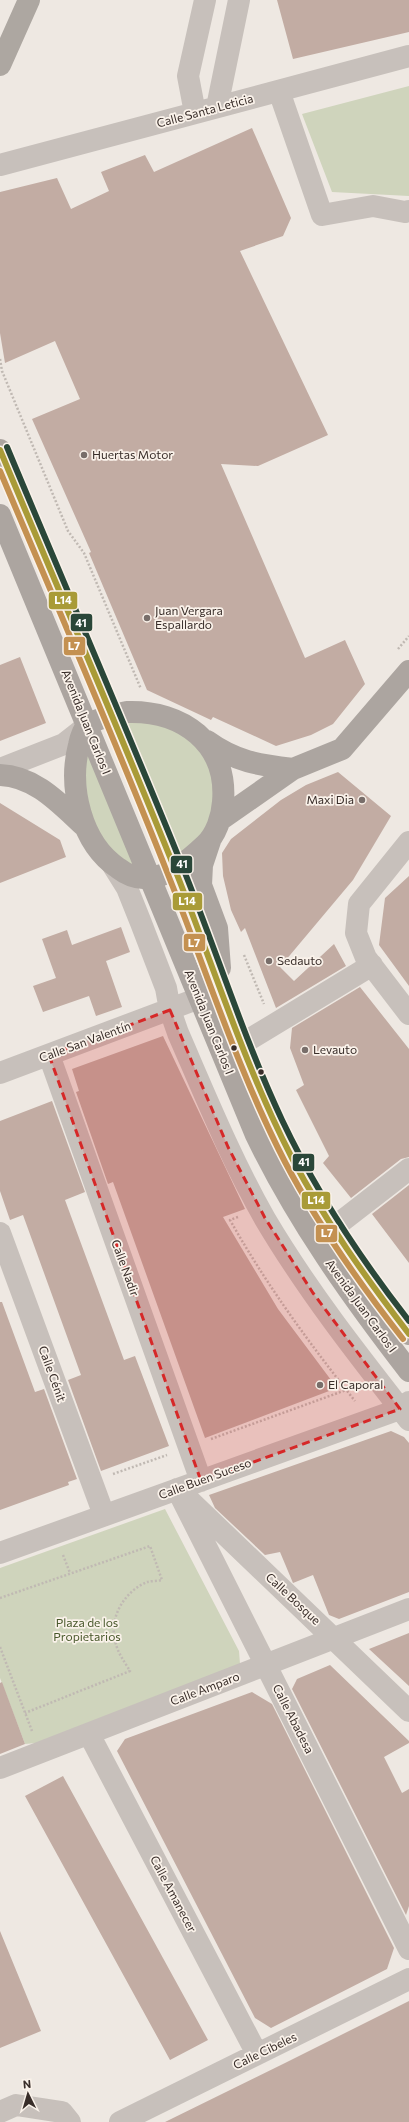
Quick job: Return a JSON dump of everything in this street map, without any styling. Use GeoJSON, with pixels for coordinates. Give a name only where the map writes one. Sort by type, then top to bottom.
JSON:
{"type":"FeatureCollection","features":[{"type":"Feature","properties":{"kind":"highway"},"geometry":{"type":"LineString","coordinates":[[0,65],[29,0]]}},
{"type":"Feature","properties":{"kind":"main road","name":"Avenida Juan Carlos I"},"geometry":{"type":"LineString","coordinates":[[0,450],[175,870],[263,1096],[292,1157],[333,1228],[405,1322]]}},
{"type":"Feature","properties":{"kind":"main road","name":"Avenida Juan Carlos I"},"geometry":{"type":"LineString","coordinates":[[0,515],[245,1110],[272,1168],[291,1203],[338,1276],[409,1371]]}},
{"type":"Feature","properties":{"kind":"main road"},"geometry":{"type":"LineString","coordinates":[[0,775],[21,778],[42,789],[84,826],[102,854],[112,864],[134,877],[150,878],[175,870],[194,856],[207,843],[217,826],[294,769],[342,749],[409,671]]}},
{"type":"Feature","properties":{"kind":"main road"},"geometry":{"type":"LineString","coordinates":[[84,826],[78,798],[76,767],[81,738],[87,726],[112,716],[138,712],[159,714],[182,724],[200,735],[216,748],[242,760],[269,767],[294,769]]}},
{"type":"Feature","properties":{"kind":"main road"},"geometry":{"type":"LineString","coordinates":[[200,735],[212,750],[220,769],[224,796],[217,826],[204,856],[201,885],[217,928],[221,990]]}},
{"type":"Feature","properties":{"kind":"street"},"geometry":{"type":"LineString","coordinates":[[195,113],[188,76],[204,0]]}},
{"type":"Feature","properties":{"kind":"street"},"geometry":{"type":"LineString","coordinates":[[217,107],[239,0]]}},
{"type":"Feature","properties":{"kind":"street","name":"Calle Santa Leticia"},"geometry":{"type":"LineString","coordinates":[[0,165],[409,56]]}},
{"type":"Feature","properties":{"kind":"street"},"geometry":{"type":"LineString","coordinates":[[279,91],[322,215],[373,206],[408,215]]}},
{"type":"Feature","properties":{"kind":"street"},"geometry":{"type":"LineString","coordinates":[[0,769],[64,744],[87,726]]}},
{"type":"Feature","properties":{"kind":"street"},"geometry":{"type":"LineString","coordinates":[[409,842],[359,904],[356,934],[366,958],[409,1014]]}},
{"type":"Feature","properties":{"kind":"street"},"geometry":{"type":"LineString","coordinates":[[112,864],[129,894],[166,988],[170,1010],[228,1147],[265,1218],[313,1294],[406,1410]]}},
{"type":"Feature","properties":{"kind":"street"},"geometry":{"type":"LineString","coordinates":[[242,1044],[372,965]]}},
{"type":"Feature","properties":{"kind":"street","name":"Calle San Valentín"},"geometry":{"type":"LineString","coordinates":[[0,1073],[221,990]]}},
{"type":"Feature","properties":{"kind":"street","name":"Calle Nadir"},"geometry":{"type":"LineString","coordinates":[[49,1055],[201,1481]]}},
{"type":"Feature","properties":{"kind":"street"},"geometry":{"type":"LineString","coordinates":[[333,1228],[409,1169]]}},
{"type":"Feature","properties":{"kind":"street","name":"Calle Cénit"},"geometry":{"type":"LineString","coordinates":[[0,1233],[104,1515]]}},
{"type":"Feature","properties":{"kind":"street","name":"Calle Buen Suceso"},"geometry":{"type":"LineString","coordinates":[[0,1553],[177,1489],[406,1410]]}},
{"type":"Feature","properties":{"kind":"street","name":"Calle Bosque"},"geometry":{"type":"LineString","coordinates":[[177,1489],[335,1638],[409,1711]]}},
{"type":"Feature","properties":{"kind":"street","name":"Calle Abadesa"},"geometry":{"type":"LineString","coordinates":[[177,1489],[409,1949]]}},
{"type":"Feature","properties":{"kind":"street","name":"Calle Amparo"},"geometry":{"type":"LineString","coordinates":[[0,1768],[409,1609]]}},
{"type":"Feature","properties":{"kind":"street","name":"Calle Amanecer"},"geometry":{"type":"LineString","coordinates":[[89,1734],[257,2054]]}},
{"type":"Feature","properties":{"kind":"street","name":"Calle Cibeles"},"geometry":{"type":"LineString","coordinates":[[120,2122],[409,1979]]}},
{"type":"Feature","properties":{"kind":"street"},"geometry":{"type":"LineString","coordinates":[[0,2112],[16,2105],[62,2112],[70,2122]]}},
{"type":"Feature","properties":{"kind":"path"},"geometry":{"type":"LineString","coordinates":[[0,359],[2,371],[68,531],[84,553],[143,693]]}},
{"type":"Feature","properties":{"kind":"path"},"geometry":{"type":"LineString","coordinates":[[394,654],[409,636]]}},
{"type":"Feature","properties":{"kind":"path"},"geometry":{"type":"LineString","coordinates":[[243,952],[272,1026]]}},
{"type":"Feature","properties":{"kind":"path"},"geometry":{"type":"LineString","coordinates":[[0,1598],[150,1546],[162,1580],[148,1582],[134,1589],[123,1601],[115,1618],[114,1639],[120,1656],[130,1671],[25,1713]]}},
{"type":"Feature","properties":{"kind":"path"},"geometry":{"type":"LineString","coordinates":[[0,1647],[34,1736]]}},
{"type":"Feature","properties":{"kind":"highlighted area"},"geometry":{"type":"Polygon","coordinates":[[[170,1010],[228,1147],[265,1218],[313,1293],[400,1409],[201,1481],[49,1055],[170,1010]]]}},
{"type":"Feature","properties":{"kind":"green space"},"geometry":{"type":"Polygon","coordinates":[[[409,86],[409,196],[332,192],[302,114],[409,86]]]}},
{"type":"Feature","properties":{"kind":"green space"},"geometry":{"type":"Polygon","coordinates":[[[112,716],[192,730],[224,796],[185,864],[112,716]]]}},
{"type":"Feature","properties":{"kind":"green space"},"geometry":{"type":"Polygon","coordinates":[[[81,738],[150,878],[92,840],[81,738]]]}},
{"type":"Feature","properties":{"kind":"green space","name":"Plaza de los Propietarios"},"geometry":{"type":"Polygon","coordinates":[[[165,1509],[239,1651],[240,1664],[36,1743],[25,1744],[0,1678],[0,1568],[165,1509]]]}},
{"type":"Feature","properties":{"kind":"building"},"geometry":{"type":"Polygon","coordinates":[[[277,0],[409,0],[409,32],[293,59],[277,0]]]}},
{"type":"Feature","properties":{"kind":"building"},"geometry":{"type":"Polygon","coordinates":[[[252,128],[291,218],[283,236],[240,251],[328,435],[258,466],[221,464],[305,658],[345,640],[365,684],[333,724],[311,735],[276,746],[213,717],[211,720],[147,690],[89,553],[91,552],[32,419],[80,399],[55,341],[5,363],[0,333],[0,192],[57,178],[71,209],[109,191],[101,172],[145,155],[154,172],[252,128]]]}},
{"type":"Feature","properties":{"kind":"building"},"geometry":{"type":"Polygon","coordinates":[[[20,657],[46,723],[0,741],[0,665],[20,657]]]}},
{"type":"Feature","properties":{"kind":"building"},"geometry":{"type":"Polygon","coordinates":[[[338,772],[391,816],[353,880],[280,967],[294,981],[334,944],[346,966],[276,1008],[245,928],[241,932],[231,910],[223,876],[222,853],[231,839],[281,800],[306,785],[338,772]]]}},
{"type":"Feature","properties":{"kind":"building"},"geometry":{"type":"Polygon","coordinates":[[[0,803],[60,840],[66,857],[0,883],[0,803]]]}},
{"type":"Feature","properties":{"kind":"building"},"geometry":{"type":"Polygon","coordinates":[[[409,876],[409,986],[379,945],[385,898],[409,876]]]}},
{"type":"Feature","properties":{"kind":"building"},"geometry":{"type":"Polygon","coordinates":[[[121,927],[130,952],[106,961],[122,1007],[96,1016],[89,996],[43,1012],[33,986],[56,978],[42,939],[67,930],[72,945],[121,927]]]}},
{"type":"Feature","properties":{"kind":"building"},"geometry":{"type":"Polygon","coordinates":[[[360,987],[409,1049],[409,1157],[401,1159],[351,1198],[323,1163],[329,1156],[296,1090],[304,1085],[290,1048],[292,1028],[360,987]]]}},
{"type":"Feature","properties":{"kind":"building"},"geometry":{"type":"Polygon","coordinates":[[[163,1036],[245,1209],[223,1217],[278,1309],[337,1388],[205,1438],[113,1182],[108,1184],[76,1092],[79,1091],[72,1069],[163,1036]]]}},
{"type":"Feature","properties":{"kind":"building"},"geometry":{"type":"Polygon","coordinates":[[[52,1101],[85,1192],[65,1200],[124,1360],[135,1356],[169,1446],[101,1471],[68,1380],[81,1375],[23,1215],[10,1220],[0,1191],[0,1121],[52,1101]]]}},
{"type":"Feature","properties":{"kind":"building"},"geometry":{"type":"Polygon","coordinates":[[[409,1185],[409,1263],[372,1214],[409,1185]]]}},
{"type":"Feature","properties":{"kind":"building"},"geometry":{"type":"Polygon","coordinates":[[[0,1302],[2,1302],[35,1392],[44,1389],[77,1479],[68,1482],[69,1485],[0,1510],[0,1302]]]}},
{"type":"Feature","properties":{"kind":"building"},"geometry":{"type":"Polygon","coordinates":[[[391,1431],[404,1437],[409,1443],[409,1592],[339,1619],[329,1615],[313,1575],[293,1583],[280,1552],[265,1555],[215,1508],[209,1495],[391,1431]]]}},
{"type":"Feature","properties":{"kind":"building"},"geometry":{"type":"Polygon","coordinates":[[[409,1633],[409,1686],[369,1649],[409,1633]]]}},
{"type":"Feature","properties":{"kind":"building"},"geometry":{"type":"Polygon","coordinates":[[[330,1665],[409,1741],[409,1743],[384,1757],[402,1793],[409,1789],[409,1906],[406,1915],[292,1689],[297,1679],[330,1665]]]}},
{"type":"Feature","properties":{"kind":"building"},"geometry":{"type":"Polygon","coordinates":[[[2,1682],[25,1744],[0,1754],[0,1683],[2,1682]]]}},
{"type":"Feature","properties":{"kind":"building"},"geometry":{"type":"Polygon","coordinates":[[[252,1692],[272,1704],[394,1948],[387,1969],[271,2028],[255,2018],[117,1751],[125,1739],[252,1692]]]}},
{"type":"Feature","properties":{"kind":"building"},"geometry":{"type":"Polygon","coordinates":[[[63,1776],[208,2040],[170,2060],[25,1796],[63,1776]]]}},
{"type":"Feature","properties":{"kind":"building"},"geometry":{"type":"Polygon","coordinates":[[[0,1931],[41,2031],[0,2048],[0,1931]]]}},
{"type":"Feature","properties":{"kind":"building"},"geometry":{"type":"Polygon","coordinates":[[[409,2001],[409,2122],[165,2122],[285,2063],[409,2001]]]}},
{"type":"Feature","properties":{"kind":"transit line","name":"41"},"geometry":{"type":"LineString","coordinates":[[7,447],[160,811],[194,895],[242,1025],[282,1120],[324,1199],[356,1249],[409,1321]]}},
{"type":"Feature","properties":{"kind":"transit line","name":"L14"},"geometry":{"type":"LineString","coordinates":[[0,450],[153,815],[244,1051],[275,1123],[292,1158],[332,1227],[377,1292],[409,1334]]}},
{"type":"Feature","properties":{"kind":"transit line","name":"L7"},"geometry":{"type":"LineString","coordinates":[[0,471],[147,821],[237,1055],[268,1127],[285,1162],[325,1231],[355,1275],[403,1339]]}},
{"type":"Feature","properties":{"kind":"place","name":"Huertas Motor"},"geometry":{"type":"Point","coordinates":[84,455]}},
{"type":"Feature","properties":{"kind":"place","name":"Juan Vergara Espallardo"},"geometry":{"type":"Point","coordinates":[147,618]}},
{"type":"Feature","properties":{"kind":"place","name":"Maxi Dia"},"geometry":{"type":"Point","coordinates":[362,800]}},
{"type":"Feature","properties":{"kind":"place","name":"Sedauto"},"geometry":{"type":"Point","coordinates":[269,961]}},
{"type":"Feature","properties":{"kind":"place","name":"Levauto"},"geometry":{"type":"Point","coordinates":[305,1050]}},
{"type":"Feature","properties":{"kind":"place","name":"El Caporal"},"geometry":{"type":"Point","coordinates":[320,1385]}}]}
